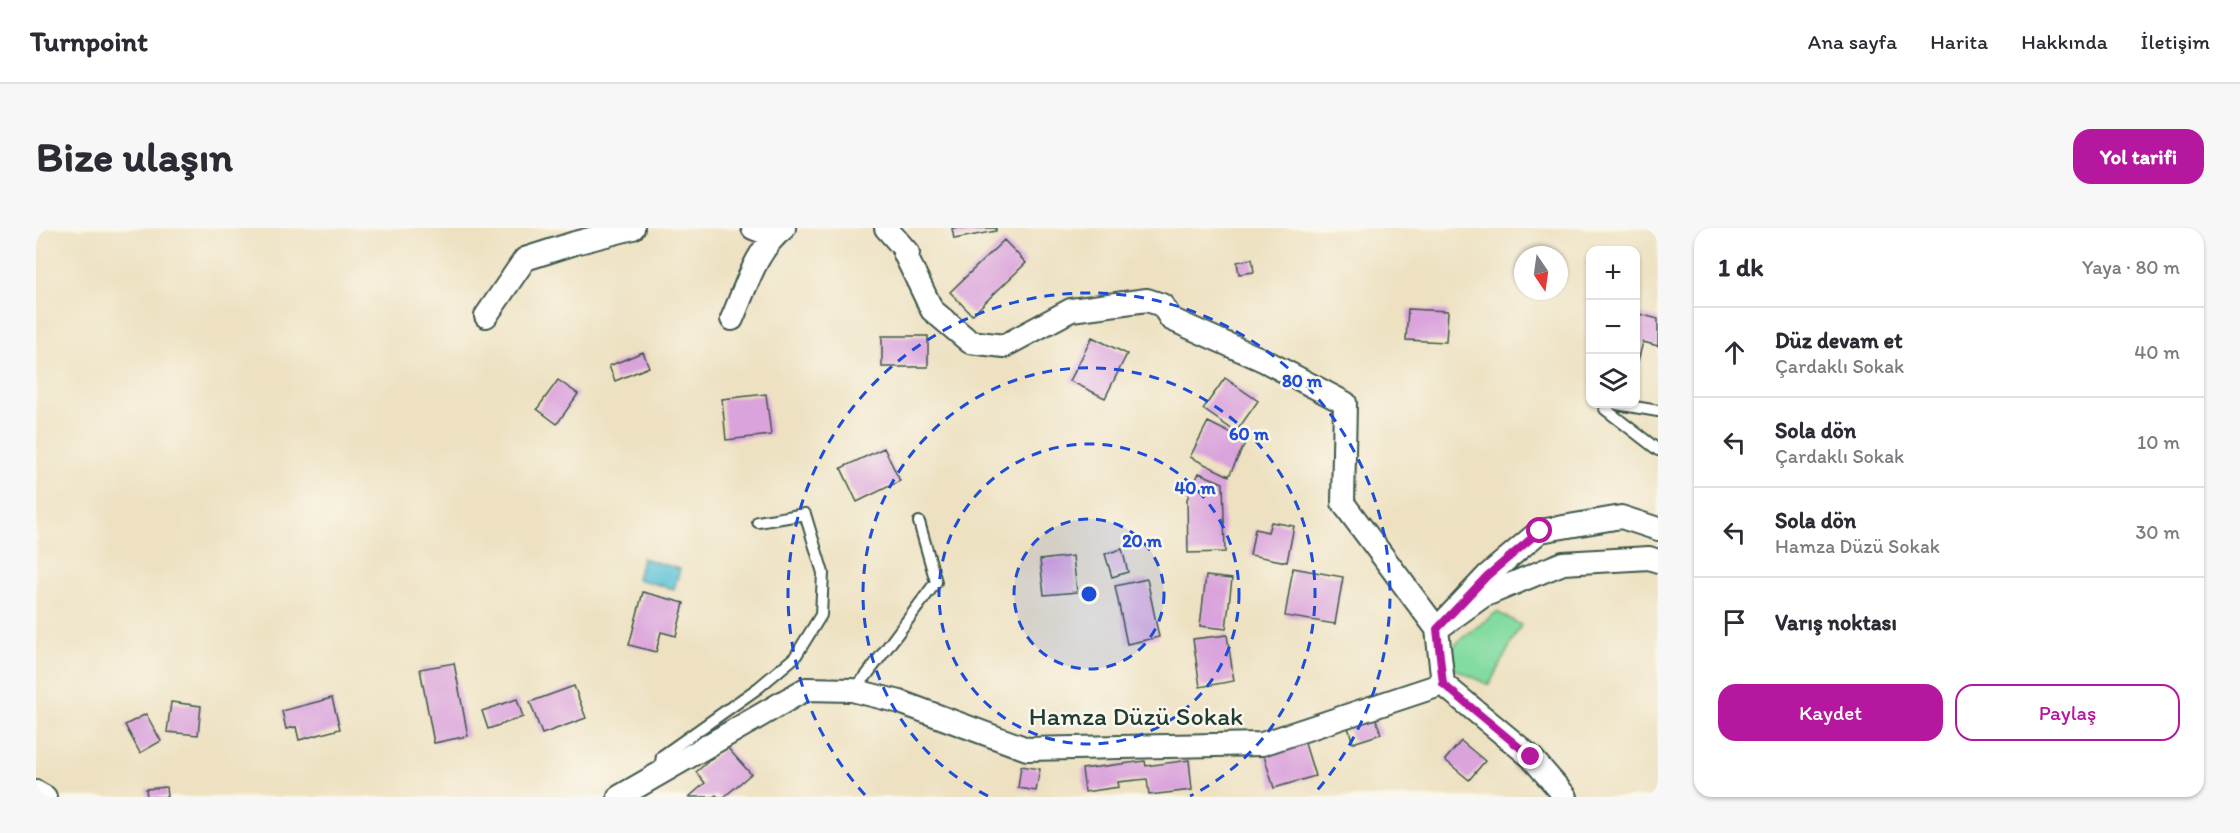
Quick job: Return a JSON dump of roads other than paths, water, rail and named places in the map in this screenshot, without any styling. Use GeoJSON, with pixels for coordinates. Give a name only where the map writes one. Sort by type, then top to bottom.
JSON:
{"type":"FeatureCollection","features":[{"type":"Feature","properties":{"kind":"street"},"geometry":{"type":"LineString","coordinates":[[486,316],[525,259],[633,228]]}},
{"type":"Feature","properties":{"kind":"street"},"geometry":{"type":"LineString","coordinates":[[732,319],[757,262],[779,232],[753,228]]}},
{"type":"Feature","properties":{"kind":"street"},"geometry":{"type":"LineString","coordinates":[[885,228],[908,253],[904,252],[932,310],[970,342],[1004,346],[1071,310],[1147,300],[1162,305],[1172,319],[1265,360],[1345,403],[1343,503],[1437,629],[1443,684],[1531,757],[1566,797]]}},
{"type":"Feature","properties":{"kind":"street"},"geometry":{"type":"LineString","coordinates":[[1437,629],[1487,576],[1540,531],[1621,517],[1658,529]]}},
{"type":"Feature","properties":{"kind":"street"},"geometry":{"type":"LineString","coordinates":[[1437,629],[1483,596],[1563,563],[1649,558],[1658,561]]}},
{"type":"Feature","properties":{"kind":"street","name":"Hamza Düzü Sokak"},"geometry":{"type":"LineString","coordinates":[[619,797],[806,689],[852,690],[900,702],[1027,749],[1262,744],[1443,684]]}},
{"type":"Feature","properties":{"kind":"street"},"geometry":{"type":"LineString","coordinates":[[36,792],[45,797]]}},
{"type":"Feature","properties":{"kind":"lane"},"geometry":{"type":"LineString","coordinates":[[1606,408],[1658,450]]}},
{"type":"Feature","properties":{"kind":"lane"},"geometry":{"type":"LineString","coordinates":[[1640,408],[1658,411]]}},
{"type":"Feature","properties":{"kind":"lane"},"geometry":{"type":"LineString","coordinates":[[658,774],[662,756],[758,688],[795,657],[821,615],[823,573],[805,514],[758,522]]}},
{"type":"Feature","properties":{"kind":"lane"},"geometry":{"type":"LineString","coordinates":[[852,690],[866,676],[936,582],[919,522]]}},
{"type":"Feature","properties":{"kind":"water"},"geometry":{"type":"Polygon","coordinates":[[[642,558],[680,569],[674,589],[637,579],[642,558]]]}}]}
